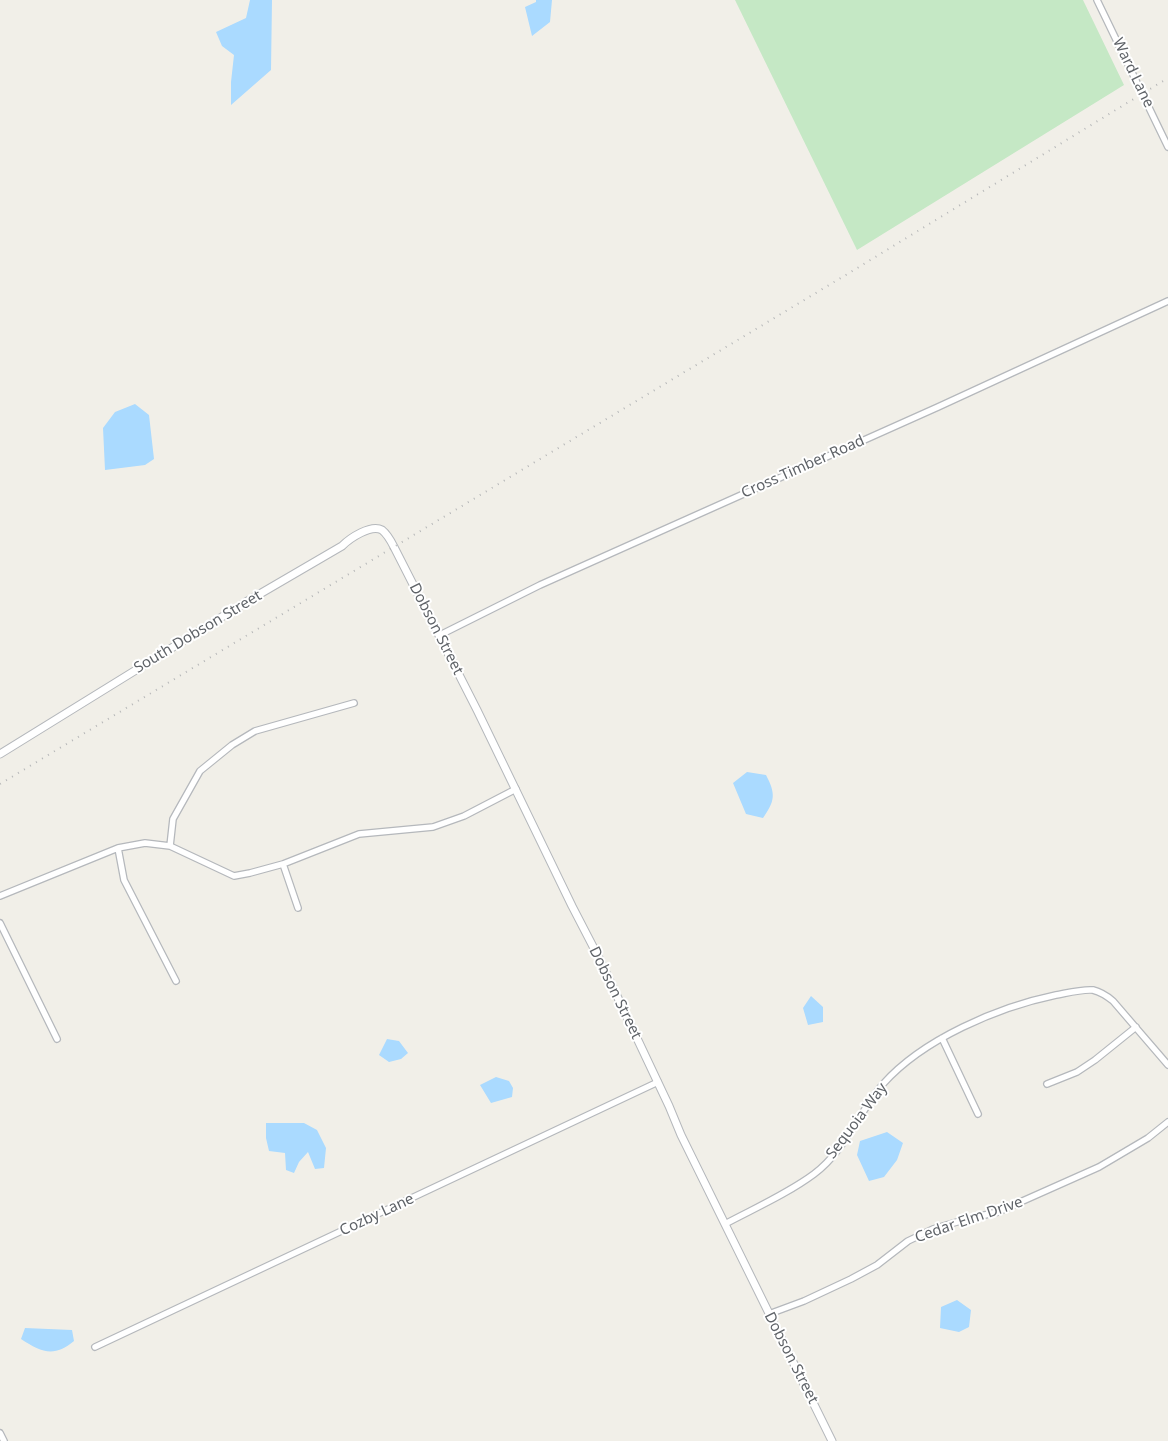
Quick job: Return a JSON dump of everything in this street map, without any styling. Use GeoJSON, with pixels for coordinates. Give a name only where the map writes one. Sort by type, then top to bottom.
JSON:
{"type":"FeatureCollection","features":[{"type":"Feature","properties":{"kind":"street","name":"Ward Lane"},"geometry":{"type":"LineString","coordinates":[[1098,0],[1168,147]]}},
{"type":"Feature","properties":{"kind":"street","name":"Cross Timber Road"},"geometry":{"type":"LineString","coordinates":[[440,635],[540,585],[938,407],[1168,301]]}},
{"type":"Feature","properties":{"kind":"street","name":"South Dobson Street"},"geometry":{"type":"LineString","coordinates":[[0,754],[364,532],[374,529],[381,530],[394,547]]}},
{"type":"Feature","properties":{"kind":"street","name":"Dobson Street"},"geometry":{"type":"LineString","coordinates":[[394,547],[516,789],[658,1082],[681,1135],[832,1441]]}},
{"type":"Feature","properties":{"kind":"street"},"geometry":{"type":"LineString","coordinates":[[170,846],[173,819],[200,771],[232,745],[254,731],[354,703]]}},
{"type":"Feature","properties":{"kind":"street"},"geometry":{"type":"LineString","coordinates":[[0,896],[118,848],[145,844],[170,846],[234,876],[284,864],[359,834],[433,827],[464,816],[516,789]]}},
{"type":"Feature","properties":{"kind":"street"},"geometry":{"type":"LineString","coordinates":[[118,848],[124,880],[176,981]]}},
{"type":"Feature","properties":{"kind":"street"},"geometry":{"type":"LineString","coordinates":[[284,864],[298,908]]}},
{"type":"Feature","properties":{"kind":"street"},"geometry":{"type":"LineString","coordinates":[[0,923],[57,1039]]}},
{"type":"Feature","properties":{"kind":"street","name":"Sequoia Way"},"geometry":{"type":"LineString","coordinates":[[725,1224],[815,1173],[839,1148],[883,1085],[908,1060],[942,1038],[997,1012],[1034,1000],[1092,990],[1103,993],[1113,1001],[1136,1027]]}},
{"type":"Feature","properties":{"kind":"street"},"geometry":{"type":"LineString","coordinates":[[1047,1084],[1083,1068],[1136,1027],[1168,1065]]}},
{"type":"Feature","properties":{"kind":"street"},"geometry":{"type":"LineString","coordinates":[[942,1038],[978,1114]]}},
{"type":"Feature","properties":{"kind":"street","name":"Cozby Lane"},"geometry":{"type":"LineString","coordinates":[[95,1347],[658,1082]]}},
{"type":"Feature","properties":{"kind":"street","name":"Cedar Elm Drive"},"geometry":{"type":"LineString","coordinates":[[769,1314],[804,1301],[851,1279],[877,1265],[908,1241],[933,1229],[998,1212],[1099,1167],[1148,1138],[1168,1122]]}},
{"type":"Feature","properties":{"kind":"street"},"geometry":{"type":"LineString","coordinates":[[0,1433],[4,1441]]}},
{"type":"Feature","properties":{"kind":"green space"},"geometry":{"type":"Polygon","coordinates":[[[735,0],[1083,0],[1124,85],[857,250],[735,0]]]}},
{"type":"Feature","properties":{"kind":"water"},"geometry":{"type":"Polygon","coordinates":[[[250,0],[272,0],[271,70],[231,105],[234,55],[222,46],[216,32],[246,18],[250,0]]]}},
{"type":"Feature","properties":{"kind":"water"},"geometry":{"type":"Polygon","coordinates":[[[536,0],[552,0],[550,22],[532,36],[525,7],[536,2],[536,0]]]}},
{"type":"Feature","properties":{"kind":"water"},"geometry":{"type":"Polygon","coordinates":[[[135,404],[149,415],[154,459],[145,465],[105,470],[103,428],[115,412],[135,404]]]}},
{"type":"Feature","properties":{"kind":"water"},"geometry":{"type":"Polygon","coordinates":[[[747,772],[766,775],[773,792],[772,802],[763,818],[746,814],[733,783],[747,772]]]}},
{"type":"Feature","properties":{"kind":"water"},"geometry":{"type":"Polygon","coordinates":[[[811,996],[823,1007],[823,1022],[808,1025],[803,1008],[811,996]]]}},
{"type":"Feature","properties":{"kind":"water"},"geometry":{"type":"Polygon","coordinates":[[[387,1039],[399,1041],[408,1053],[401,1059],[389,1062],[379,1055],[387,1039]]]}},
{"type":"Feature","properties":{"kind":"water"},"geometry":{"type":"Polygon","coordinates":[[[496,1077],[509,1081],[513,1088],[512,1097],[491,1103],[480,1085],[496,1077]]]}},
{"type":"Feature","properties":{"kind":"water"},"geometry":{"type":"Polygon","coordinates":[[[266,1123],[304,1123],[317,1130],[326,1148],[324,1168],[315,1169],[308,1152],[299,1162],[294,1173],[286,1170],[285,1153],[269,1151],[266,1138],[266,1123]]]}},
{"type":"Feature","properties":{"kind":"water"},"geometry":{"type":"Polygon","coordinates":[[[887,1132],[903,1143],[897,1160],[884,1177],[869,1181],[857,1155],[860,1141],[887,1132]]]}},
{"type":"Feature","properties":{"kind":"water"},"geometry":{"type":"Polygon","coordinates":[[[957,1300],[971,1310],[969,1327],[959,1332],[940,1328],[941,1307],[957,1300]]]}},
{"type":"Feature","properties":{"kind":"water"},"geometry":{"type":"Polygon","coordinates":[[[25,1328],[72,1330],[74,1341],[60,1350],[41,1350],[21,1339],[25,1328]]]}},
{"type":"Feature","properties":{"kind":"railway"},"geometry":{"type":"LineString","coordinates":[[0,784],[854,270],[1168,78]]}}]}
